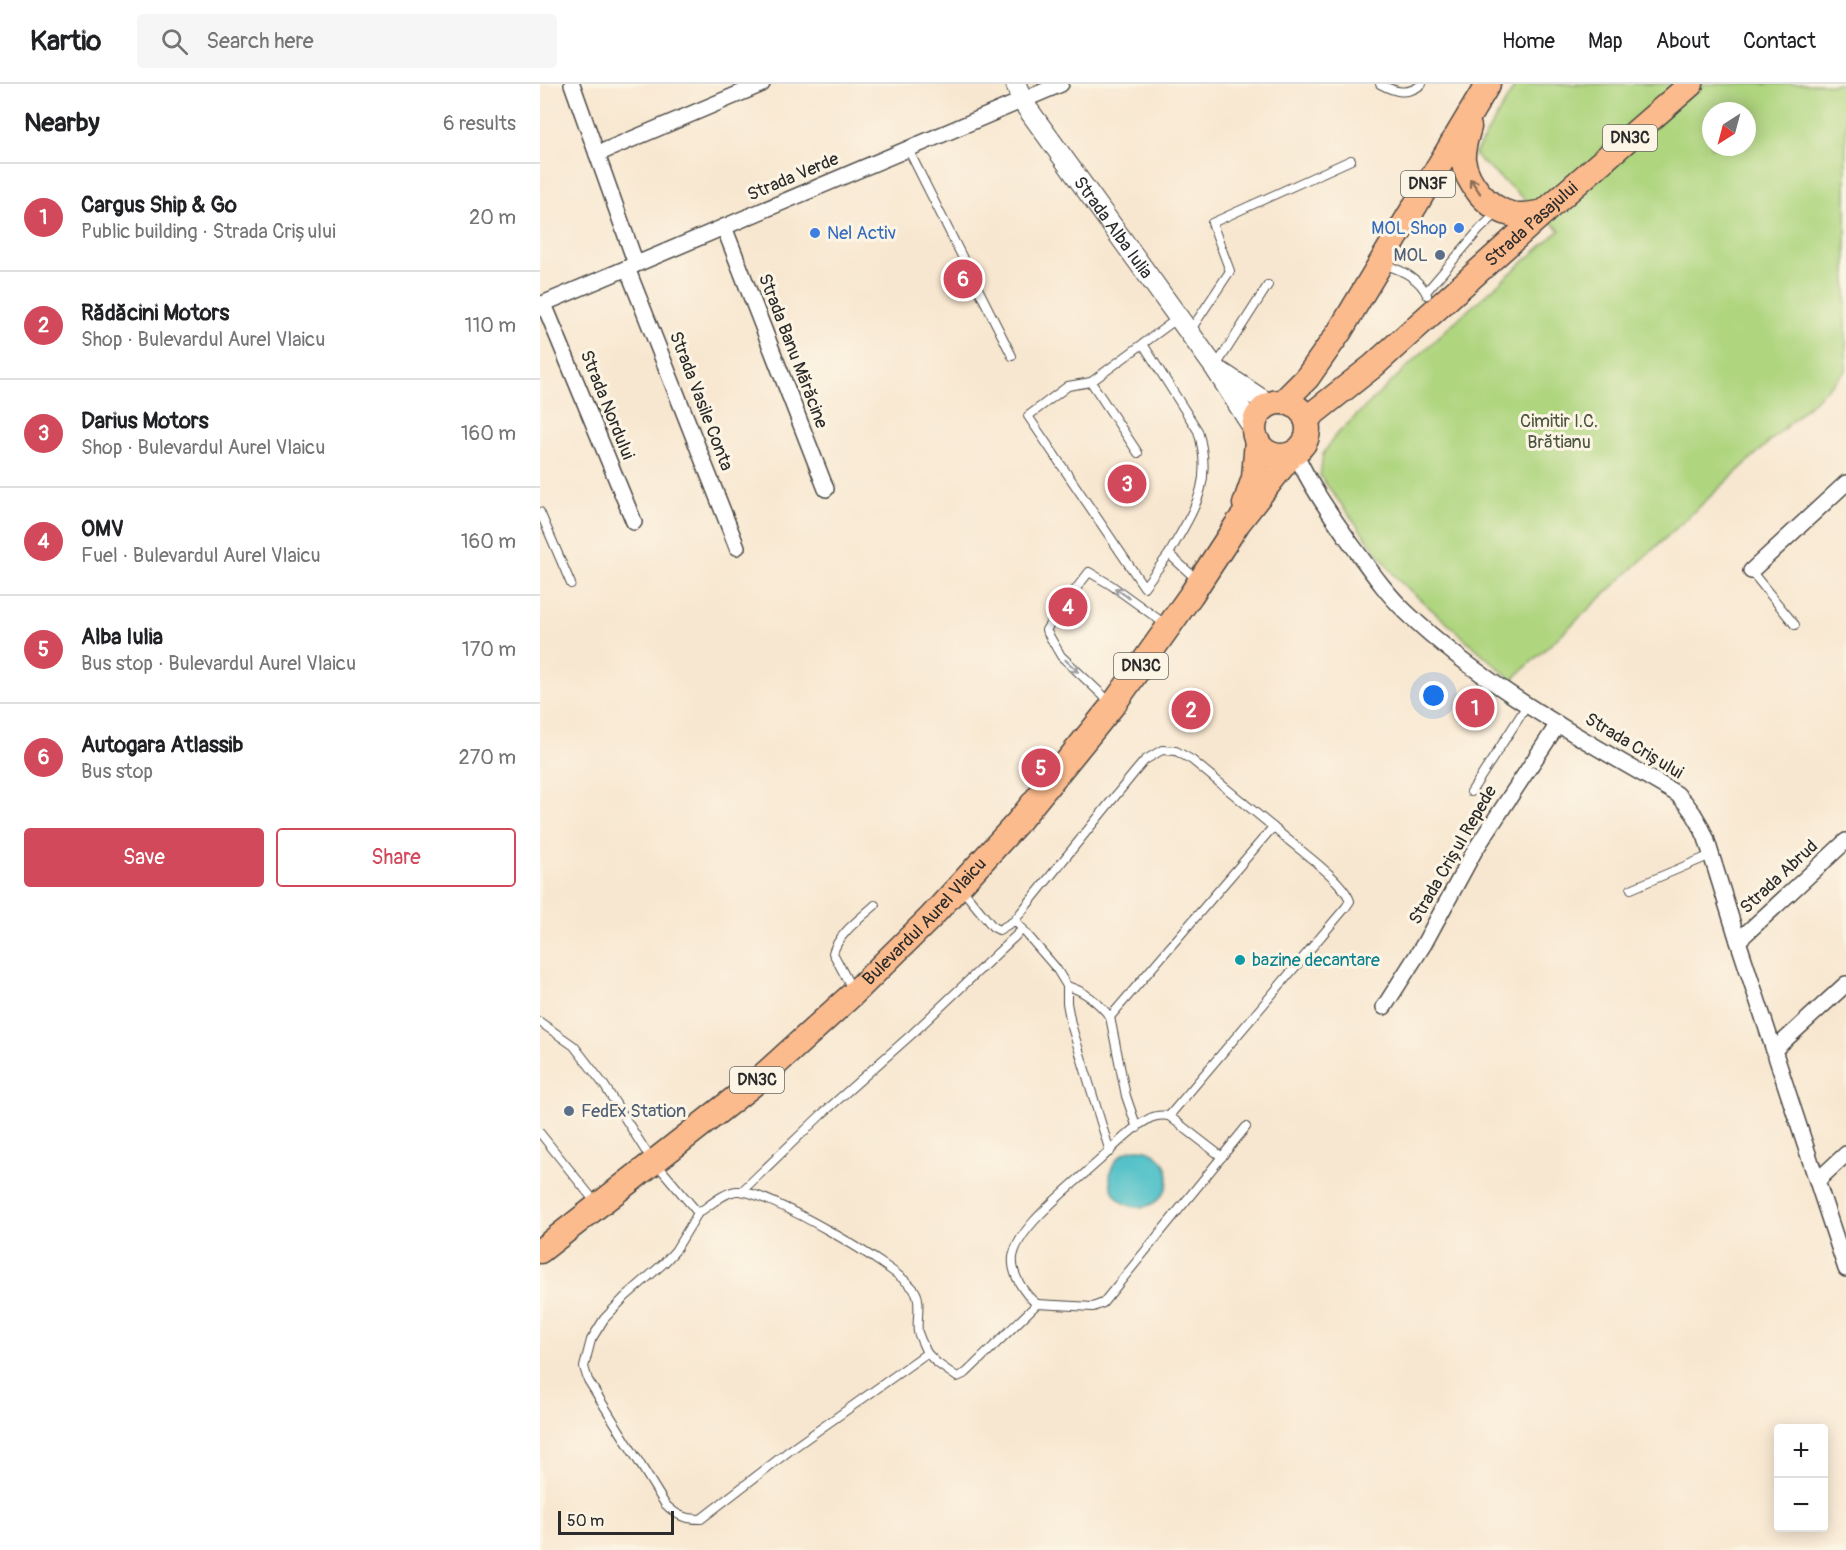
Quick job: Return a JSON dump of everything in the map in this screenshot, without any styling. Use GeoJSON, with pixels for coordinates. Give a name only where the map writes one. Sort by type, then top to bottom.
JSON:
{"type":"FeatureCollection","features":[{"type":"Feature","properties":{"kind":"main road","name":"Strada Pasajului"},"geometry":{"type":"LineString","coordinates":[[1296,450],[1430,302],[1544,212],[1691,84]]}},
{"type":"Feature","properties":{"kind":"main road"},"geometry":{"type":"LineString","coordinates":[[1482,94],[1464,146],[1463,159],[1476,189],[1501,210],[1512,214],[1526,215],[1544,212]]}},
{"type":"Feature","properties":{"kind":"main road","name":"DN3F"},"geometry":{"type":"LineString","coordinates":[[1291,410],[1482,94]]}},
{"type":"Feature","properties":{"kind":"main road","name":"Strada Pasajului"},"geometry":{"type":"LineString","coordinates":[[1291,410],[1373,366]]}},
{"type":"Feature","properties":{"kind":"main road"},"geometry":{"type":"LineString","coordinates":[[1291,410],[1308,431],[1296,450],[1276,455],[1268,452],[1256,435],[1258,416],[1291,410]]}},
{"type":"Feature","properties":{"kind":"main road","name":"Bulevardul Aurel Vlaicu"},"geometry":{"type":"LineString","coordinates":[[1238,523],[1254,478],[1256,435]]}},
{"type":"Feature","properties":{"kind":"main road","name":"Bulevardul Aurel Vlaicu"},"geometry":{"type":"LineString","coordinates":[[540,1251],[756,1082],[854,993],[960,886],[1041,795],[1113,705],[1169,627],[1238,523],[1296,450]]}},
{"type":"Feature","properties":{"kind":"street","name":"Strada Vasile Conta"},"geometry":{"type":"LineString","coordinates":[[572,84],[597,154],[632,266],[737,547]]}},
{"type":"Feature","properties":{"kind":"street"},"geometry":{"type":"LineString","coordinates":[[597,154],[762,84]]}},
{"type":"Feature","properties":{"kind":"street","name":"Strada Verde"},"geometry":{"type":"LineString","coordinates":[[542,304],[908,149],[1019,93],[1061,84]]}},
{"type":"Feature","properties":{"kind":"street","name":"Strada Alba Iulia"},"geometry":{"type":"LineString","coordinates":[[1019,93],[1215,368],[1256,435]]}},
{"type":"Feature","properties":{"kind":"street","name":"Strada Banu Mărăcine"},"geometry":{"type":"LineString","coordinates":[[724,227],[826,489]]}},
{"type":"Feature","properties":{"kind":"street","name":"Strada Nordului"},"geometry":{"type":"LineString","coordinates":[[542,304],[634,522]]}},
{"type":"Feature","properties":{"kind":"street","name":"Strada Alba Iulia"},"geometry":{"type":"LineString","coordinates":[[1215,368],[1291,410]]}},
{"type":"Feature","properties":{"kind":"street","name":"Strada Crișului"},"geometry":{"type":"LineString","coordinates":[[1296,450],[1305,475],[1320,499],[1386,591],[1406,612],[1476,670],[1558,724],[1677,794],[1700,821],[1774,1050],[1843,1248],[1846,1269]]}},
{"type":"Feature","properties":{"kind":"street"},"geometry":{"type":"LineString","coordinates":[[1751,571],[1846,483]]}},
{"type":"Feature","properties":{"kind":"street","name":"Strada Crișul Repede"},"geometry":{"type":"LineString","coordinates":[[1384,1007],[1424,944],[1475,850],[1558,724]]}},
{"type":"Feature","properties":{"kind":"street","name":"Strada Abrud"},"geometry":{"type":"LineString","coordinates":[[1738,941],[1846,841]]}},
{"type":"Feature","properties":{"kind":"street"},"geometry":{"type":"LineString","coordinates":[[1774,1050],[1846,984]]}},
{"type":"Feature","properties":{"kind":"street"},"geometry":{"type":"LineString","coordinates":[[1818,1180],[1846,1154]]}},
{"type":"Feature","properties":{"kind":"lane"},"geometry":{"type":"LineString","coordinates":[[1380,84],[1395,91],[1407,92],[1422,84]]}},
{"type":"Feature","properties":{"kind":"lane"},"geometry":{"type":"LineString","coordinates":[[908,149],[1012,356]]}},
{"type":"Feature","properties":{"kind":"lane"},"geometry":{"type":"LineString","coordinates":[[1143,344],[1198,431],[1203,448],[1204,480],[1194,508],[1169,554],[1144,586],[1028,416],[1068,386],[1091,382],[1143,344],[1184,325],[1230,271],[1212,223],[1351,160]]}},
{"type":"Feature","properties":{"kind":"lane"},"geometry":{"type":"LineString","coordinates":[[1381,264],[1396,268],[1420,284],[1430,302],[1480,229],[1501,210]]}},
{"type":"Feature","properties":{"kind":"lane"},"geometry":{"type":"LineString","coordinates":[[1215,368],[1268,285]]}},
{"type":"Feature","properties":{"kind":"lane"},"geometry":{"type":"LineString","coordinates":[[1091,382],[1138,453]]}},
{"type":"Feature","properties":{"kind":"lane"},"geometry":{"type":"LineString","coordinates":[[540,512],[571,584]]}},
{"type":"Feature","properties":{"kind":"lane"},"geometry":{"type":"LineString","coordinates":[[1169,554],[1199,582]]}},
{"type":"Feature","properties":{"kind":"lane"},"geometry":{"type":"LineString","coordinates":[[1751,571],[1795,625]]}},
{"type":"Feature","properties":{"kind":"lane"},"geometry":{"type":"LineString","coordinates":[[1075,590],[1089,572],[1169,627]]}},
{"type":"Feature","properties":{"kind":"lane"},"geometry":{"type":"LineString","coordinates":[[1052,621],[1046,630],[1061,656],[1113,705]]}},
{"type":"Feature","properties":{"kind":"lane"},"geometry":{"type":"LineString","coordinates":[[1471,792],[1528,704]]}},
{"type":"Feature","properties":{"kind":"lane"},"geometry":{"type":"LineString","coordinates":[[960,886],[993,927],[999,930],[1014,921],[1145,760],[1162,750],[1176,751],[1192,760],[1347,892],[1350,901],[1346,907],[1169,1116]]}},
{"type":"Feature","properties":{"kind":"lane"},"geometry":{"type":"LineString","coordinates":[[1110,1017],[1273,828]]}},
{"type":"Feature","properties":{"kind":"lane"},"geometry":{"type":"LineString","coordinates":[[1630,889],[1712,855]]}},
{"type":"Feature","properties":{"kind":"lane"},"geometry":{"type":"LineString","coordinates":[[854,993],[833,953],[836,944],[844,934],[875,905]]}},
{"type":"Feature","properties":{"kind":"lane"},"geometry":{"type":"LineString","coordinates":[[1014,921],[1056,968],[1067,986],[1071,1024],[1110,1152]]}},
{"type":"Feature","properties":{"kind":"lane"},"geometry":{"type":"LineString","coordinates":[[742,1191],[1023,929]]}},
{"type":"Feature","properties":{"kind":"lane"},"geometry":{"type":"LineString","coordinates":[[1067,986],[1085,994],[1103,1008],[1110,1017],[1126,1096],[1137,1128]]}},
{"type":"Feature","properties":{"kind":"lane"},"geometry":{"type":"LineString","coordinates":[[540,1022],[574,1046],[604,1085],[645,1150],[698,1213]]}},
{"type":"Feature","properties":{"kind":"lane"},"geometry":{"type":"LineString","coordinates":[[1222,1158],[1169,1116],[1160,1115],[1147,1120],[1034,1221],[1023,1234],[1013,1257],[1017,1278],[1027,1297],[1037,1304],[1093,1308],[1103,1303],[1222,1158],[1246,1127]]}},
{"type":"Feature","properties":{"kind":"lane"},"geometry":{"type":"LineString","coordinates":[[540,1133],[598,1207]]}},
{"type":"Feature","properties":{"kind":"lane"},"geometry":{"type":"LineString","coordinates":[[927,1353],[789,1451],[701,1519],[680,1516],[665,1504],[588,1380],[584,1367],[591,1340],[604,1319],[675,1251],[698,1213],[735,1191],[742,1191],[769,1201],[817,1225],[878,1259],[904,1278],[917,1293],[918,1333],[927,1353],[957,1377],[966,1373],[1037,1304]]}},
{"type":"Feature","properties":{"kind":"green space","name":"Cimitir I.C. Brătianu"},"geometry":{"type":"Polygon","coordinates":[[[1516,84],[1846,84],[1846,371],[1512,680],[1398,580],[1320,476],[1323,454],[1335,436],[1451,325],[1560,230],[1474,155],[1516,84]]]}},
{"type":"Feature","properties":{"kind":"water"},"geometry":{"type":"Polygon","coordinates":[[[1139,1149],[1155,1154],[1163,1162],[1168,1178],[1163,1194],[1155,1202],[1139,1207],[1123,1202],[1115,1194],[1110,1178],[1115,1162],[1123,1154],[1139,1149]]]}},
{"type":"Feature","properties":{"kind":"place","name":"MOL Shop"},"geometry":{"type":"Point","coordinates":[1459,228]}},
{"type":"Feature","properties":{"kind":"place","name":"Nel Activ"},"geometry":{"type":"Point","coordinates":[815,233]}},
{"type":"Feature","properties":{"kind":"place","name":"MOL"},"geometry":{"type":"Point","coordinates":[1440,255]}},
{"type":"Feature","properties":{"kind":"place","name":"Autogara Atlassib"},"geometry":{"type":"Point","coordinates":[963,279]}},
{"type":"Feature","properties":{"kind":"place","name":"Darius Motors"},"geometry":{"type":"Point","coordinates":[1127,484]}},
{"type":"Feature","properties":{"kind":"place","name":"OMV"},"geometry":{"type":"Point","coordinates":[1068,607]}},
{"type":"Feature","properties":{"kind":"place","name":"Cargus Ship & Go"},"geometry":{"type":"Point","coordinates":[1475,708]}},
{"type":"Feature","properties":{"kind":"place","name":"Rădăcini Motors"},"geometry":{"type":"Point","coordinates":[1191,710]}},
{"type":"Feature","properties":{"kind":"place","name":"Alba Iulia"},"geometry":{"type":"Point","coordinates":[1041,768]}},
{"type":"Feature","properties":{"kind":"place","name":"bazine decantare"},"geometry":{"type":"Point","coordinates":[1240,960]}},
{"type":"Feature","properties":{"kind":"place","name":"FedEx Station"},"geometry":{"type":"Point","coordinates":[569,1111]}}]}
